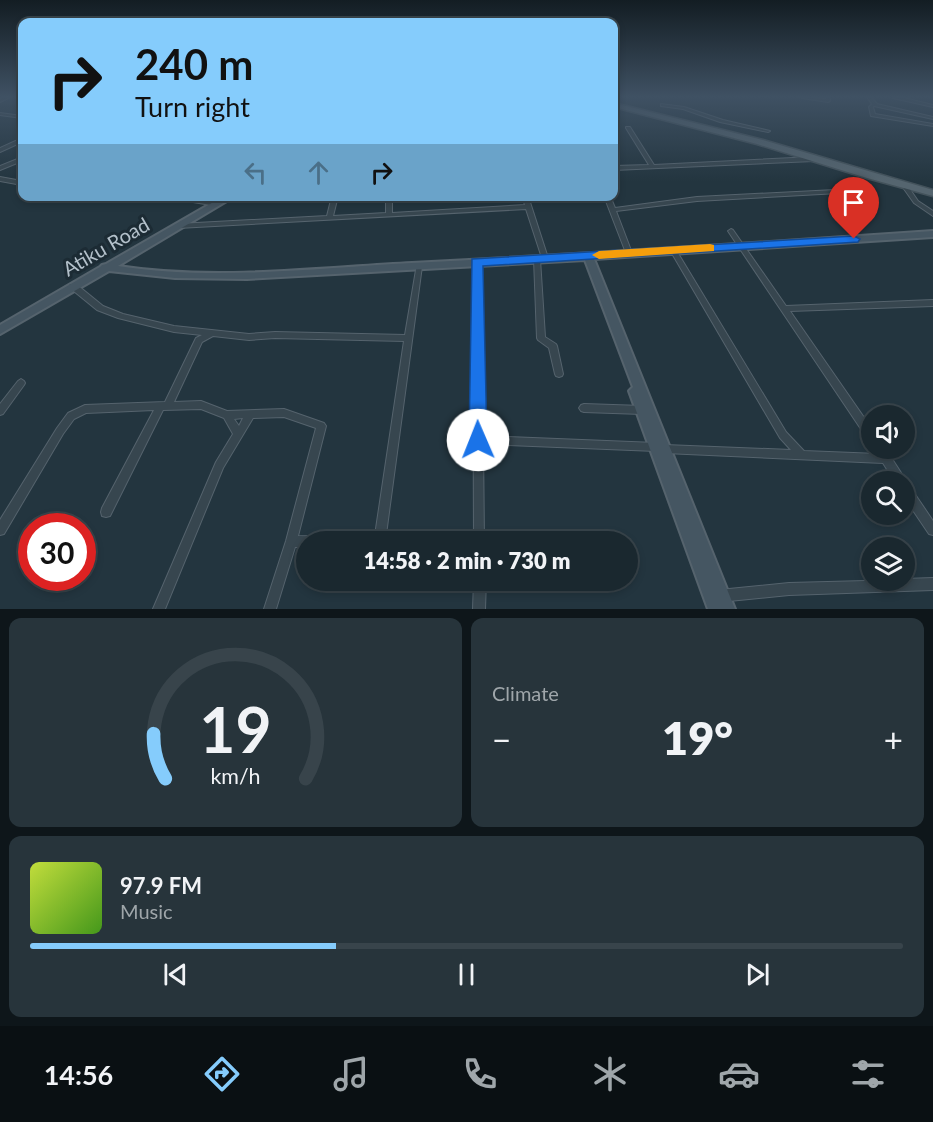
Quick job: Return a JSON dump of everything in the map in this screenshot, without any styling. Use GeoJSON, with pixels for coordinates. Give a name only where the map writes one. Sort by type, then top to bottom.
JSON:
{"type":"FeatureCollection","features":[{"type":"Feature","properties":{"kind":"main road"},"geometry":{"type":"LineString","coordinates":[[700,125],[933,191]]}},
{"type":"Feature","properties":{"kind":"main road"},"geometry":{"type":"LineString","coordinates":[[710,128],[905,186],[933,191]]}},
{"type":"Feature","properties":{"kind":"street"},"geometry":{"type":"LineString","coordinates":[[742,125],[768,131]]}},
{"type":"Feature","properties":{"kind":"street"},"geometry":{"type":"LineString","coordinates":[[628,128],[652,166]]}},
{"type":"Feature","properties":{"kind":"street"},"geometry":{"type":"LineString","coordinates":[[0,150],[18,142]]}},
{"type":"Feature","properties":{"kind":"street"},"geometry":{"type":"LineString","coordinates":[[618,168],[814,159]]}},
{"type":"Feature","properties":{"kind":"street"},"geometry":{"type":"LineString","coordinates":[[0,170],[18,161]]}},
{"type":"Feature","properties":{"kind":"street"},"geometry":{"type":"LineString","coordinates":[[0,179],[18,182]]}},
{"type":"Feature","properties":{"kind":"street"},"geometry":{"type":"LineString","coordinates":[[905,186],[916,202],[933,214]]}},
{"type":"Feature","properties":{"kind":"street"},"geometry":{"type":"LineString","coordinates":[[613,210],[697,199],[855,191]]}},
{"type":"Feature","properties":{"kind":"street"},"geometry":{"type":"LineString","coordinates":[[197,201],[217,204]]}},
{"type":"Feature","properties":{"kind":"street","name":"Atiku Road"},"geometry":{"type":"LineString","coordinates":[[0,330],[222,201]]}},
{"type":"Feature","properties":{"kind":"street"},"geometry":{"type":"LineString","coordinates":[[330,216],[333,201]]}},
{"type":"Feature","properties":{"kind":"street"},"geometry":{"type":"LineString","coordinates":[[389,201],[389,213]]}},
{"type":"Feature","properties":{"kind":"street"},"geometry":{"type":"LineString","coordinates":[[526,201],[541,259],[541,338],[553,346],[559,374]]}},
{"type":"Feature","properties":{"kind":"street"},"geometry":{"type":"LineString","coordinates":[[609,201],[629,253]]}},
{"type":"Feature","properties":{"kind":"street"},"geometry":{"type":"LineString","coordinates":[[178,226],[528,207]]}},
{"type":"Feature","properties":{"kind":"street"},"geometry":{"type":"LineString","coordinates":[[731,231],[861,422]]}},
{"type":"Feature","properties":{"kind":"street"},"geometry":{"type":"LineString","coordinates":[[105,267],[155,274],[194,275],[419,266],[933,234]]}},
{"type":"Feature","properties":{"kind":"street"},"geometry":{"type":"LineString","coordinates":[[673,250],[783,435],[802,455]]}},
{"type":"Feature","properties":{"kind":"street"},"geometry":{"type":"LineString","coordinates":[[584,256],[642,410],[661,448]]}},
{"type":"Feature","properties":{"kind":"street"},"geometry":{"type":"LineString","coordinates":[[584,256],[661,448],[716,600],[727,609]]}},
{"type":"Feature","properties":{"kind":"street"},"geometry":{"type":"LineString","coordinates":[[476,262],[479,531]]}},
{"type":"Feature","properties":{"kind":"street"},"geometry":{"type":"LineString","coordinates":[[381,531],[419,266]]}},
{"type":"Feature","properties":{"kind":"street"},"geometry":{"type":"LineString","coordinates":[[74,286],[100,308],[121,316],[197,336],[213,333],[249,337],[275,335],[407,338]]}},
{"type":"Feature","properties":{"kind":"street"},"geometry":{"type":"LineString","coordinates":[[785,309],[933,303]]}},
{"type":"Feature","properties":{"kind":"street"},"geometry":{"type":"LineString","coordinates":[[106,512],[164,407],[197,336]]}},
{"type":"Feature","properties":{"kind":"street"},"geometry":{"type":"LineString","coordinates":[[0,411],[21,383]]}},
{"type":"Feature","properties":{"kind":"street"},"geometry":{"type":"LineString","coordinates":[[0,530],[71,416],[78,411],[95,407],[201,405],[227,415],[284,412],[321,426],[291,541],[270,609]]}},
{"type":"Feature","properties":{"kind":"street"},"geometry":{"type":"LineString","coordinates":[[584,408],[642,410]]}},
{"type":"Feature","properties":{"kind":"street"},"geometry":{"type":"LineString","coordinates":[[159,609],[219,465],[251,414]]}},
{"type":"Feature","properties":{"kind":"street"},"geometry":{"type":"LineString","coordinates":[[227,415],[238,433]]}},
{"type":"Feature","properties":{"kind":"street"},"geometry":{"type":"LineString","coordinates":[[783,435],[787,455]]}},
{"type":"Feature","properties":{"kind":"street"},"geometry":{"type":"LineString","coordinates":[[478,440],[861,458]]}},
{"type":"Feature","properties":{"kind":"street"},"geometry":{"type":"LineString","coordinates":[[886,459],[894,471]]}},
{"type":"Feature","properties":{"kind":"street"},"geometry":{"type":"LineString","coordinates":[[915,504],[933,530]]}},
{"type":"Feature","properties":{"kind":"street"},"geometry":{"type":"LineString","coordinates":[[291,541],[296,541]]}},
{"type":"Feature","properties":{"kind":"street"},"geometry":{"type":"LineString","coordinates":[[716,600],[789,589],[933,584]]}},
{"type":"Feature","properties":{"kind":"street"},"geometry":{"type":"LineString","coordinates":[[479,609],[480,591]]}},
{"type":"Feature","properties":{"kind":"slow traffic"},"geometry":{"type":"LineString","coordinates":[[599,255],[710,248]]}},
{"type":"Feature","properties":{"kind":"route"},"geometry":{"type":"LineString","coordinates":[[478,440],[476,262],[854,239]]}}]}
